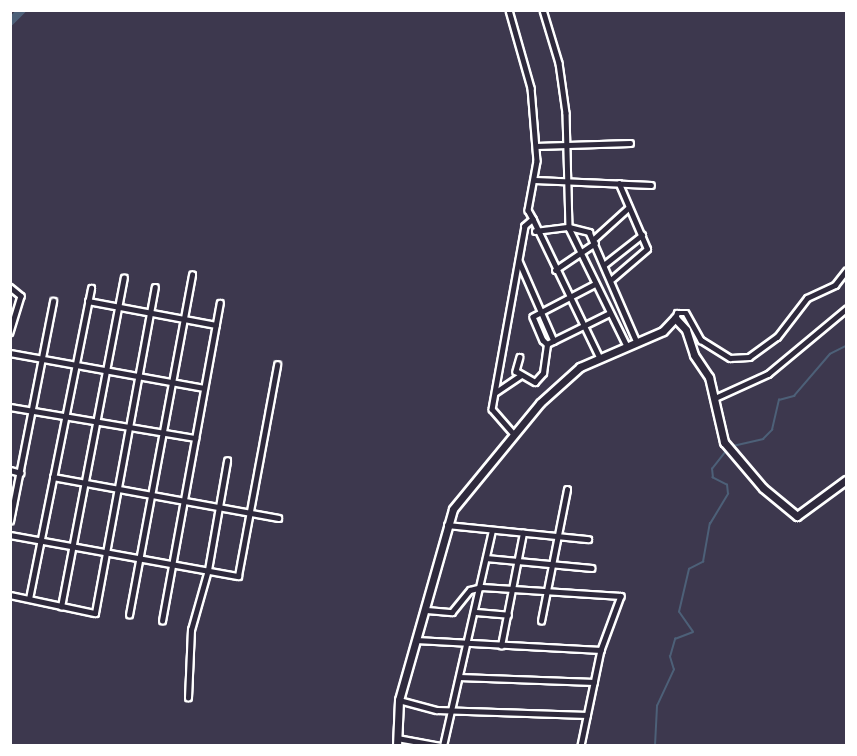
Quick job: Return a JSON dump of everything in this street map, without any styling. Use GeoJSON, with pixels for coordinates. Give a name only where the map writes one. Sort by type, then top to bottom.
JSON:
{"type":"FeatureCollection","features":[{"type":"Feature","properties":{"kind":"street"},"geometry":{"type":"LineString","coordinates":[[509,10],[531,88],[536,146],[535,180],[528,210],[533,219],[535,231],[582,328],[599,356]]}},
{"type":"Feature","properties":{"kind":"street"},"geometry":{"type":"LineString","coordinates":[[543,10],[559,63],[569,146],[569,226],[581,255],[626,344]]}},
{"type":"Feature","properties":{"kind":"street"},"geometry":{"type":"LineString","coordinates":[[536,146],[630,143]]}},
{"type":"Feature","properties":{"kind":"street"},"geometry":{"type":"LineString","coordinates":[[535,180],[651,185]]}},
{"type":"Feature","properties":{"kind":"street"},"geometry":{"type":"LineString","coordinates":[[612,279],[647,251],[642,235],[627,209],[619,184]]}},
{"type":"Feature","properties":{"kind":"street"},"geometry":{"type":"LineString","coordinates":[[555,270],[581,255],[627,209]]}},
{"type":"Feature","properties":{"kind":"street"},"geometry":{"type":"LineString","coordinates":[[514,434],[492,409],[525,226],[533,219]]}},
{"type":"Feature","properties":{"kind":"street"},"geometry":{"type":"LineString","coordinates":[[535,231],[569,226],[584,228],[594,241],[612,279],[636,340]]}},
{"type":"Feature","properties":{"kind":"street"},"geometry":{"type":"LineString","coordinates":[[605,264],[642,235]]}},
{"type":"Feature","properties":{"kind":"street"},"geometry":{"type":"LineString","coordinates":[[519,260],[554,341]]}},
{"type":"Feature","properties":{"kind":"street"},"geometry":{"type":"LineString","coordinates":[[492,531],[476,612],[442,746],[397,742],[399,700],[427,610],[447,525],[453,509],[540,403],[599,356],[663,331],[677,313],[686,313],[701,340],[730,358],[749,357],[777,337],[807,298],[835,285],[846,271]]}},
{"type":"Feature","properties":{"kind":"street"},"geometry":{"type":"LineString","coordinates":[[129,615],[192,274]]}},
{"type":"Feature","properties":{"kind":"street"},"geometry":{"type":"LineString","coordinates":[[62,607],[124,278]]}},
{"type":"Feature","properties":{"kind":"street"},"geometry":{"type":"LineString","coordinates":[[520,357],[515,367],[521,375],[532,382],[541,378],[547,344],[533,317],[596,284]]}},
{"type":"Feature","properties":{"kind":"street"},"geometry":{"type":"LineString","coordinates":[[10,287],[21,296],[10,332]]}},
{"type":"Feature","properties":{"kind":"street"},"geometry":{"type":"LineString","coordinates":[[10,596],[95,613],[155,287]]}},
{"type":"Feature","properties":{"kind":"street"},"geometry":{"type":"LineString","coordinates":[[29,599],[91,288]]}},
{"type":"Feature","properties":{"kind":"street"},"geometry":{"type":"LineString","coordinates":[[10,521],[53,301]]}},
{"type":"Feature","properties":{"kind":"street"},"geometry":{"type":"LineString","coordinates":[[88,301],[216,325]]}},
{"type":"Feature","properties":{"kind":"street"},"geometry":{"type":"LineString","coordinates":[[162,621],[220,303]]}},
{"type":"Feature","properties":{"kind":"street"},"geometry":{"type":"LineString","coordinates":[[715,398],[768,374],[846,309]]}},
{"type":"Feature","properties":{"kind":"street"},"geometry":{"type":"LineString","coordinates":[[547,344],[610,313]]}},
{"type":"Feature","properties":{"kind":"street"},"geometry":{"type":"LineString","coordinates":[[675,318],[686,330],[715,398],[729,451],[797,516],[846,480]]}},
{"type":"Feature","properties":{"kind":"street"},"geometry":{"type":"LineString","coordinates":[[10,353],[204,388]]}},
{"type":"Feature","properties":{"kind":"street"},"geometry":{"type":"LineString","coordinates":[[10,535],[238,576],[277,365]]}},
{"type":"Feature","properties":{"kind":"street"},"geometry":{"type":"LineString","coordinates":[[496,392],[521,375]]}},
{"type":"Feature","properties":{"kind":"street"},"geometry":{"type":"LineString","coordinates":[[10,407],[195,438]]}},
{"type":"Feature","properties":{"kind":"street"},"geometry":{"type":"LineString","coordinates":[[188,698],[191,630],[208,570],[227,461]]}},
{"type":"Feature","properties":{"kind":"street"},"geometry":{"type":"LineString","coordinates":[[10,471],[21,472]]}},
{"type":"Feature","properties":{"kind":"street"},"geometry":{"type":"LineString","coordinates":[[53,477],[278,518]]}},
{"type":"Feature","properties":{"kind":"street"},"geometry":{"type":"LineString","coordinates":[[541,621],[567,490]]}},
{"type":"Feature","properties":{"kind":"street"},"geometry":{"type":"LineString","coordinates":[[447,525],[588,539]]}},
{"type":"Feature","properties":{"kind":"street"},"geometry":{"type":"LineString","coordinates":[[501,646],[522,532]]}},
{"type":"Feature","properties":{"kind":"street"},"geometry":{"type":"LineString","coordinates":[[486,558],[592,568]]}},
{"type":"Feature","properties":{"kind":"street"},"geometry":{"type":"LineString","coordinates":[[427,610],[452,612],[470,590],[481,588],[621,596],[601,650],[581,746]]}},
{"type":"Feature","properties":{"kind":"street"},"geometry":{"type":"LineString","coordinates":[[476,612],[508,615]]}},
{"type":"Feature","properties":{"kind":"street"},"geometry":{"type":"LineString","coordinates":[[416,640],[468,646],[601,650]]}},
{"type":"Feature","properties":{"kind":"street"},"geometry":{"type":"LineString","coordinates":[[459,677],[594,682]]}},
{"type":"Feature","properties":{"kind":"street"},"geometry":{"type":"LineString","coordinates":[[399,700],[450,710],[587,715]]}},
{"type":"Feature","properties":{"kind":"waterway"},"geometry":{"type":"LineString","coordinates":[[10,22],[22,10]]}},
{"type":"Feature","properties":{"kind":"waterway"},"geometry":{"type":"LineString","coordinates":[[733,446],[763,439],[772,430],[779,400],[794,396],[830,354],[846,346]]}},
{"type":"Feature","properties":{"kind":"waterway"},"geometry":{"type":"LineString","coordinates":[[655,746],[657,706],[674,670],[670,657],[675,639],[693,632],[679,612],[689,569],[703,562],[710,524],[728,494],[727,485],[713,478],[712,469],[726,451]]}}]}
